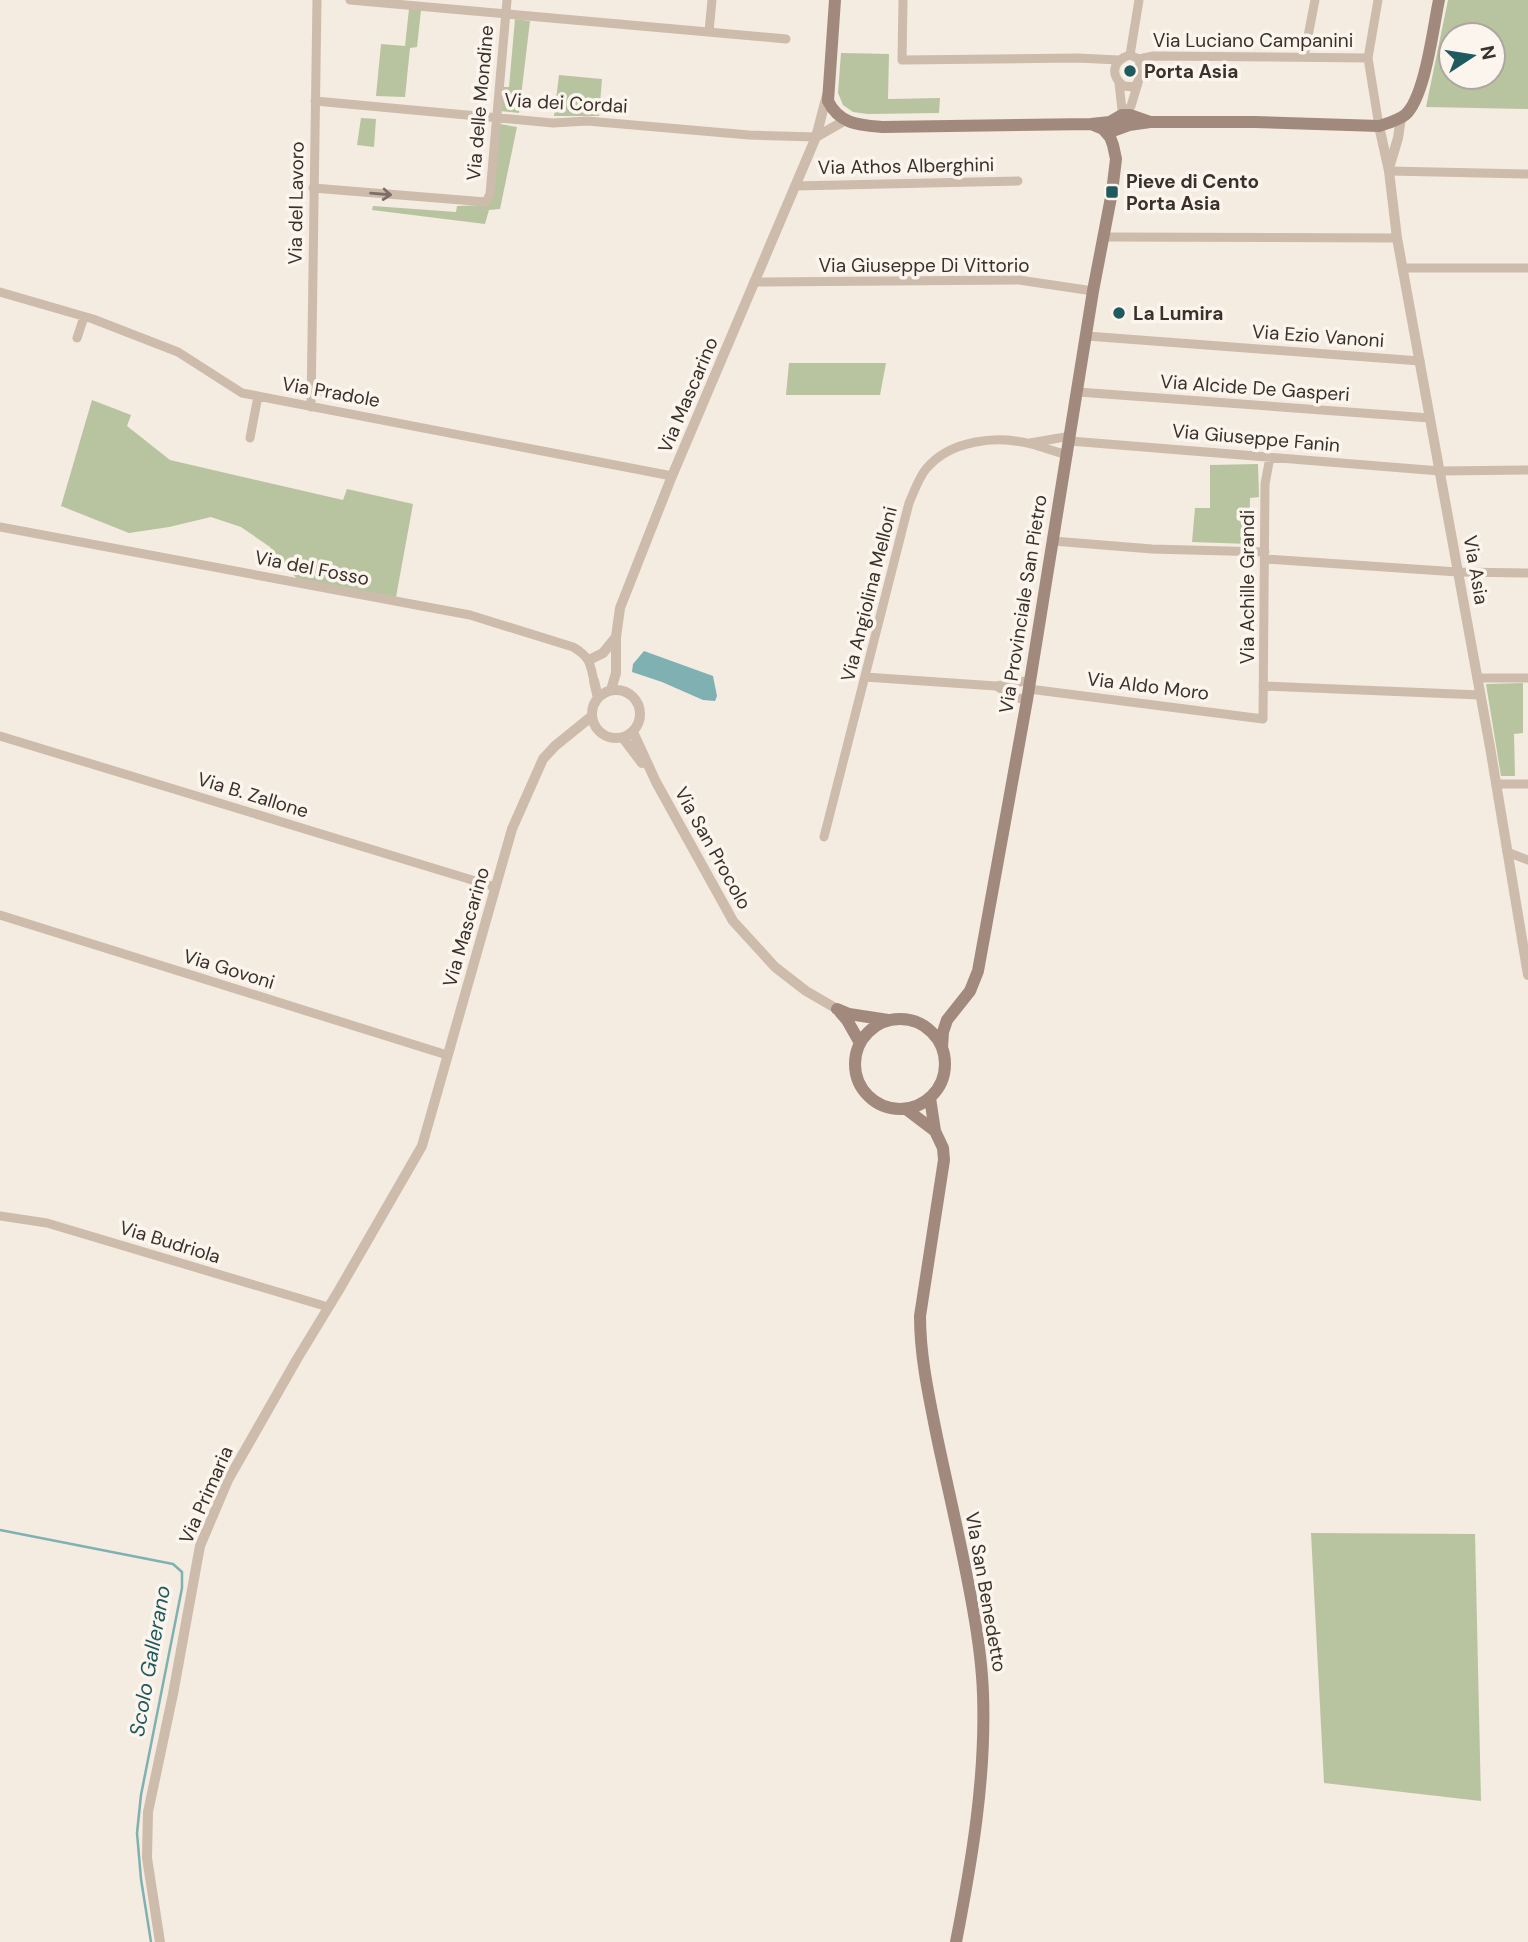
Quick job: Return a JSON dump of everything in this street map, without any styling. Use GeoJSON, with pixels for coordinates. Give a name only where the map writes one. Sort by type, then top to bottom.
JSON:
{"type":"FeatureCollection","features":[{"type":"Feature","properties":{"kind":"main road"},"geometry":{"type":"LineString","coordinates":[[835,0],[827,95],[830,106],[844,121],[882,127],[1091,124],[1145,120],[1379,126],[1401,118],[1412,108],[1419,93],[1439,0]]}},
{"type":"Feature","properties":{"kind":"main road"},"geometry":{"type":"LineString","coordinates":[[1107,133],[1120,121]]}},
{"type":"Feature","properties":{"kind":"main road","name":"Via Provinciale San Pietro"},"geometry":{"type":"LineString","coordinates":[[951,1014],[970,991],[978,971],[1054,541],[1093,291],[1112,192],[1120,121]]}},
{"type":"Feature","properties":{"kind":"main road"},"geometry":{"type":"LineString","coordinates":[[1091,124],[1107,133],[1116,159]]}},
{"type":"Feature","properties":{"kind":"main road"},"geometry":{"type":"LineString","coordinates":[[837,1009],[849,1014],[910,1020],[921,1024],[932,1032],[942,1048]]}},
{"type":"Feature","properties":{"kind":"main road"},"geometry":{"type":"LineString","coordinates":[[837,1009],[860,1043]]}},
{"type":"Feature","properties":{"kind":"main road"},"geometry":{"type":"LineString","coordinates":[[921,1024],[951,1014]]}},
{"type":"Feature","properties":{"kind":"main road"},"geometry":{"type":"LineString","coordinates":[[890,1020],[875,1026],[860,1043],[855,1070],[869,1098],[893,1109],[906,1109],[930,1098],[942,1082],[945,1070],[943,1032],[951,1014]]}},
{"type":"Feature","properties":{"kind":"main road"},"geometry":{"type":"LineString","coordinates":[[930,1098],[935,1132]]}},
{"type":"Feature","properties":{"kind":"main road"},"geometry":{"type":"LineString","coordinates":[[906,1109],[935,1132]]}},
{"type":"Feature","properties":{"kind":"main road","name":"VIa San Benedetto"},"geometry":{"type":"LineString","coordinates":[[935,1132],[943,1148],[944,1160],[920,1316],[920,1342],[973,1608],[983,1692],[981,1774],[970,1870],[956,1942]]}},
{"type":"Feature","properties":{"kind":"street","name":"Via del Lavoro"},"geometry":{"type":"LineString","coordinates":[[311,407],[317,0]]}},
{"type":"Feature","properties":{"kind":"street"},"geometry":{"type":"LineString","coordinates":[[349,0],[786,39]]}},
{"type":"Feature","properties":{"kind":"street","name":"Via delle Mondine"},"geometry":{"type":"LineString","coordinates":[[313,188],[486,202],[490,194],[507,0]]}},
{"type":"Feature","properties":{"kind":"street"},"geometry":{"type":"LineString","coordinates":[[709,32],[712,0]]}},
{"type":"Feature","properties":{"kind":"street"},"geometry":{"type":"LineString","coordinates":[[903,0],[902,60],[1119,60],[1134,57]]}},
{"type":"Feature","properties":{"kind":"street"},"geometry":{"type":"LineString","coordinates":[[1120,121],[1131,106],[1140,77],[1134,57],[1139,0]]}},
{"type":"Feature","properties":{"kind":"street"},"geometry":{"type":"LineString","coordinates":[[1304,57],[1315,0]]}},
{"type":"Feature","properties":{"kind":"street"},"geometry":{"type":"LineString","coordinates":[[1378,0],[1368,58],[1379,126]]}},
{"type":"Feature","properties":{"kind":"street","name":"Via Luciano Campanini"},"geometry":{"type":"LineString","coordinates":[[1134,57],[1368,58]]}},
{"type":"Feature","properties":{"kind":"street"},"geometry":{"type":"LineString","coordinates":[[1119,60],[1115,73],[1119,83],[1120,121]]}},
{"type":"Feature","properties":{"kind":"street"},"geometry":{"type":"LineString","coordinates":[[1119,83],[1134,87],[1138,83]]}},
{"type":"Feature","properties":{"kind":"street","name":"Via Mascarino"},"geometry":{"type":"LineString","coordinates":[[609,693],[616,673],[620,608],[672,476],[816,137],[827,95]]}},
{"type":"Feature","properties":{"kind":"street"},"geometry":{"type":"LineString","coordinates":[[1135,95],[1135,109],[1145,120]]}},
{"type":"Feature","properties":{"kind":"street","name":"Via dei Cordai"},"geometry":{"type":"LineString","coordinates":[[315,101],[552,123],[588,121],[748,135],[816,137]]}},
{"type":"Feature","properties":{"kind":"street","name":"Via Asia"},"geometry":{"type":"LineString","coordinates":[[1389,171],[1401,118]]}},
{"type":"Feature","properties":{"kind":"street"},"geometry":{"type":"LineString","coordinates":[[816,137],[844,121]]}},
{"type":"Feature","properties":{"kind":"street","name":"Via Asia"},"geometry":{"type":"LineString","coordinates":[[1379,126],[1528,975]]}},
{"type":"Feature","properties":{"kind":"street"},"geometry":{"type":"LineString","coordinates":[[1389,171],[1528,174]]}},
{"type":"Feature","properties":{"kind":"street","name":"Via Athos Alberghini"},"geometry":{"type":"LineString","coordinates":[[795,186],[1018,181]]}},
{"type":"Feature","properties":{"kind":"street"},"geometry":{"type":"LineString","coordinates":[[1104,237],[1397,238]]}},
{"type":"Feature","properties":{"kind":"street"},"geometry":{"type":"LineString","coordinates":[[1403,268],[1528,268]]}},
{"type":"Feature","properties":{"kind":"street","name":"Via Giuseppe Di Vittorio"},"geometry":{"type":"LineString","coordinates":[[754,282],[1019,280],[1093,291]]}},
{"type":"Feature","properties":{"kind":"street","name":"Via Pradole"},"geometry":{"type":"LineString","coordinates":[[0,292],[85,317],[178,352],[242,393],[672,476]]}},
{"type":"Feature","properties":{"kind":"street"},"geometry":{"type":"LineString","coordinates":[[77,338],[85,317]]}},
{"type":"Feature","properties":{"kind":"street","name":"Via Ezio Vanoni"},"geometry":{"type":"LineString","coordinates":[[1087,336],[1420,361]]}},
{"type":"Feature","properties":{"kind":"street"},"geometry":{"type":"LineString","coordinates":[[311,389],[344,395]]}},
{"type":"Feature","properties":{"kind":"street","name":"Via Alcide De Gasperi"},"geometry":{"type":"LineString","coordinates":[[1078,392],[1430,418]]}},
{"type":"Feature","properties":{"kind":"street"},"geometry":{"type":"LineString","coordinates":[[250,438],[258,396]]}},
{"type":"Feature","properties":{"kind":"street","name":"Via Angiolina Melloni"},"geometry":{"type":"LineString","coordinates":[[824,836],[909,503],[924,471],[936,459],[965,444],[987,441],[1069,444]]}},
{"type":"Feature","properties":{"kind":"street","name":"Via Angiolina Melloni"},"geometry":{"type":"LineString","coordinates":[[1028,443],[1069,444]]}},
{"type":"Feature","properties":{"kind":"street","name":"Via Giuseppe Fanin"},"geometry":{"type":"LineString","coordinates":[[1069,444],[1440,471],[1528,470]]}},
{"type":"Feature","properties":{"kind":"street","name":"Via Achille Grandi"},"geometry":{"type":"LineString","coordinates":[[1263,719],[1265,484],[1270,457]]}},
{"type":"Feature","properties":{"kind":"street","name":"Via del Fosso"},"geometry":{"type":"LineString","coordinates":[[0,527],[470,615],[573,647],[583,652],[589,660]]}},
{"type":"Feature","properties":{"kind":"street"},"geometry":{"type":"LineString","coordinates":[[1054,541],[1265,555],[1458,572],[1528,573]]}},
{"type":"Feature","properties":{"kind":"street"},"geometry":{"type":"LineString","coordinates":[[609,693],[592,708],[596,728],[608,737],[628,735],[640,719],[641,712],[635,698],[609,693],[594,681],[589,660],[603,653],[617,637]]}},
{"type":"Feature","properties":{"kind":"street"},"geometry":{"type":"LineString","coordinates":[[866,677],[1029,690]]}},
{"type":"Feature","properties":{"kind":"street"},"geometry":{"type":"LineString","coordinates":[[1477,678],[1528,678]]}},
{"type":"Feature","properties":{"kind":"street"},"geometry":{"type":"LineString","coordinates":[[1264,686],[1480,695]]}},
{"type":"Feature","properties":{"kind":"street"},"geometry":{"type":"LineString","coordinates":[[996,687],[1018,698],[1029,690]]}},
{"type":"Feature","properties":{"kind":"street","name":"Via Aldo Moro"},"geometry":{"type":"LineString","coordinates":[[1029,690],[1263,719]]}},
{"type":"Feature","properties":{"kind":"street","name":"Via Mascarino"},"geometry":{"type":"LineString","coordinates":[[422,1146],[512,829],[543,758],[592,716]]}},
{"type":"Feature","properties":{"kind":"street"},"geometry":{"type":"LineString","coordinates":[[570,733],[596,728]]}},
{"type":"Feature","properties":{"kind":"street","name":"Via San Procolo"},"geometry":{"type":"LineString","coordinates":[[628,735],[733,921],[775,967],[806,991],[837,1009]]}},
{"type":"Feature","properties":{"kind":"street","name":"Via B. Zallone"},"geometry":{"type":"LineString","coordinates":[[0,736],[495,887]]}},
{"type":"Feature","properties":{"kind":"street"},"geometry":{"type":"LineString","coordinates":[[1496,784],[1528,784]]}},
{"type":"Feature","properties":{"kind":"street"},"geometry":{"type":"LineString","coordinates":[[1507,852],[1528,859]]}},
{"type":"Feature","properties":{"kind":"street","name":"Via Govoni"},"geometry":{"type":"LineString","coordinates":[[0,915],[447,1055]]}},
{"type":"Feature","properties":{"kind":"street","name":"Via Primaria"},"geometry":{"type":"LineString","coordinates":[[160,1942],[147,1858],[148,1812],[200,1546],[228,1480],[422,1146]]}},
{"type":"Feature","properties":{"kind":"street","name":"Via Budriola"},"geometry":{"type":"LineString","coordinates":[[0,1216],[47,1223],[328,1307]]}},
{"type":"Feature","properties":{"kind":"green space"},"geometry":{"type":"Polygon","coordinates":[[[1448,0],[1528,0],[1528,109],[1426,107],[1437,54],[1437,91],[1507,91],[1507,21],[1444,21],[1448,0]]]}},
{"type":"Feature","properties":{"kind":"green space"},"geometry":{"type":"Polygon","coordinates":[[[409,9],[421,10],[417,47],[410,48],[405,97],[376,96],[381,44],[405,46],[409,9]]]}},
{"type":"Feature","properties":{"kind":"green space"},"geometry":{"type":"Polygon","coordinates":[[[515,19],[530,21],[519,113],[500,111],[502,87],[509,87],[515,19]]]}},
{"type":"Feature","properties":{"kind":"green space"},"geometry":{"type":"Polygon","coordinates":[[[841,53],[889,54],[888,99],[940,98],[939,113],[853,112],[843,105],[838,93],[841,53]]]}},
{"type":"Feature","properties":{"kind":"green space"},"geometry":{"type":"Polygon","coordinates":[[[559,75],[602,79],[599,116],[554,116],[559,75]]]}},
{"type":"Feature","properties":{"kind":"green space"},"geometry":{"type":"Polygon","coordinates":[[[361,118],[376,119],[374,147],[357,145],[361,118]]]}},
{"type":"Feature","properties":{"kind":"green space"},"geometry":{"type":"Polygon","coordinates":[[[500,124],[517,127],[500,209],[489,210],[485,224],[372,210],[373,206],[456,212],[457,206],[486,205],[500,124]]]}},
{"type":"Feature","properties":{"kind":"green space"},"geometry":{"type":"Polygon","coordinates":[[[789,363],[886,363],[880,395],[786,395],[789,363]]]}},
{"type":"Feature","properties":{"kind":"green space"},"geometry":{"type":"Polygon","coordinates":[[[92,400],[131,415],[127,426],[170,460],[343,500],[347,489],[413,504],[396,597],[298,580],[270,547],[241,527],[211,517],[129,533],[61,506],[92,400]]]}},
{"type":"Feature","properties":{"kind":"green space"},"geometry":{"type":"Polygon","coordinates":[[[1258,464],[1259,497],[1250,498],[1249,544],[1192,542],[1195,508],[1210,508],[1210,465],[1258,464]]]}},
{"type":"Feature","properties":{"kind":"green space"},"geometry":{"type":"Polygon","coordinates":[[[1523,683],[1523,733],[1514,734],[1515,776],[1501,776],[1486,684],[1523,683]]]}},
{"type":"Feature","properties":{"kind":"green space"},"geometry":{"type":"Polygon","coordinates":[[[1311,1533],[1475,1534],[1481,1801],[1324,1783],[1311,1533]]]}},
{"type":"Feature","properties":{"kind":"water"},"geometry":{"type":"Polygon","coordinates":[[[644,651],[713,676],[717,696],[715,701],[703,700],[632,672],[633,664],[644,651]]]}},
{"type":"Feature","properties":{"kind":"waterway","name":"Scolo Gallerano"},"geometry":{"type":"LineString","coordinates":[[0,1530],[173,1564],[182,1572],[182,1588],[141,1795],[137,1833],[151,1942]]}},
{"type":"Feature","properties":{"kind":"place","name":"Porta Asia"},"geometry":{"type":"Point","coordinates":[1130,71]}},
{"type":"Feature","properties":{"kind":"place","name":"Pieve di Cento Porta Asia"},"geometry":{"type":"Point","coordinates":[1112,192]}},
{"type":"Feature","properties":{"kind":"place","name":"La Lumira"},"geometry":{"type":"Point","coordinates":[1119,313]}}]}
